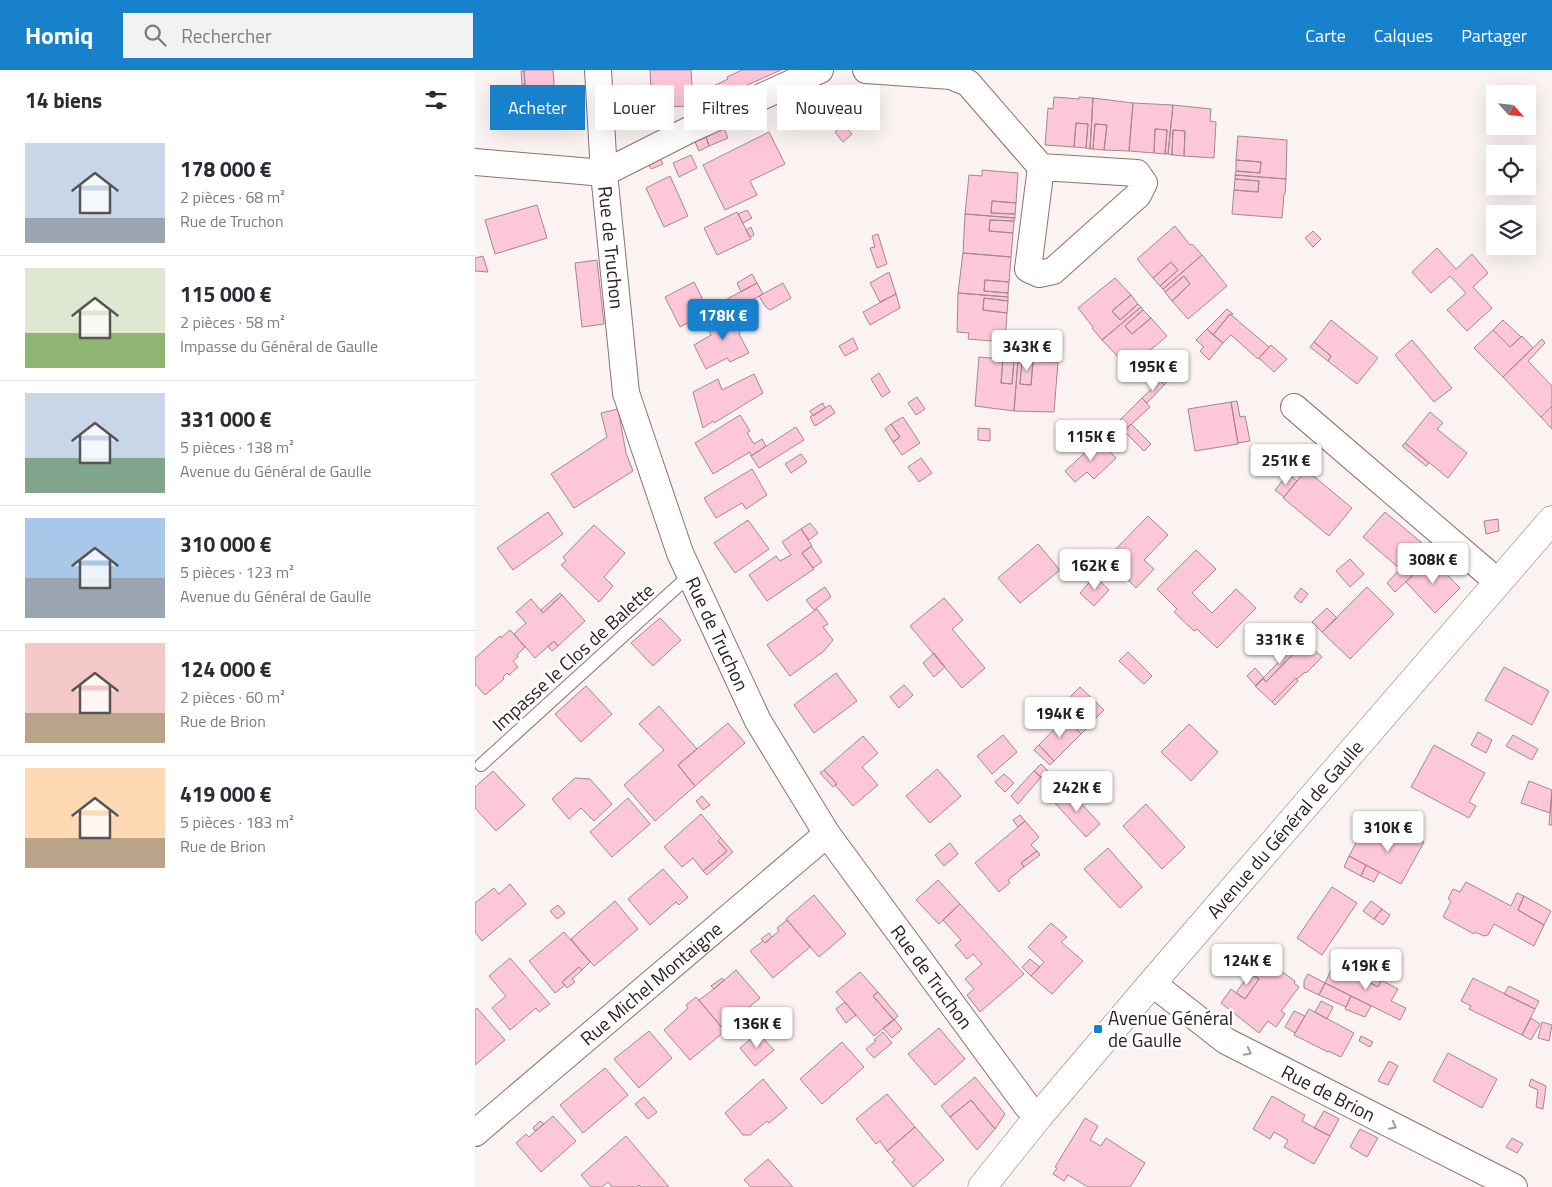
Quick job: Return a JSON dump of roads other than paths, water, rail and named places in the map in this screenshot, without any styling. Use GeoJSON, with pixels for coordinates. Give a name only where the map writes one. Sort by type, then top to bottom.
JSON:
{"type":"FeatureCollection","features":[{"type":"Feature","properties":{"kind":"street","name":"Rue de Truchon"},"geometry":{"type":"LineString","coordinates":[[598,70],[604,173],[626,394],[680,553],[758,721],[827,834],[1027,1106],[1039,1116]]}},
{"type":"Feature","properties":{"kind":"street"},"geometry":{"type":"LineString","coordinates":[[475,162],[604,173],[691,129],[820,70]]}},
{"type":"Feature","properties":{"kind":"street"},"geometry":{"type":"LineString","coordinates":[[866,70],[951,76],[967,83],[1041,167],[1137,173],[1143,183],[1138,195],[1053,271],[1039,274],[1028,269],[1041,167]]}},
{"type":"Feature","properties":{"kind":"street"},"geometry":{"type":"LineString","coordinates":[[1294,407],[1498,582]]}},
{"type":"Feature","properties":{"kind":"street","name":"Avenue du Général de Gaulle"},"geometry":{"type":"LineString","coordinates":[[982,1187],[1039,1116],[1152,983],[1552,520]]}},
{"type":"Feature","properties":{"kind":"street","name":"Rue Michel Montaigne"},"geometry":{"type":"LineString","coordinates":[[475,1133],[827,834]]}},
{"type":"Feature","properties":{"kind":"street","name":"Rue de Brion"},"geometry":{"type":"LineString","coordinates":[[1152,983],[1226,1041],[1514,1187]]}},
{"type":"Feature","properties":{"kind":"lane","name":"Impasse le Clos de Balette"},"geometry":{"type":"LineString","coordinates":[[481,766],[690,575]]}},
{"type":"Feature","properties":{"kind":"place","name":"Avenue Général de Gaulle"},"geometry":{"type":"Point","coordinates":[1098,1029]}}]}
